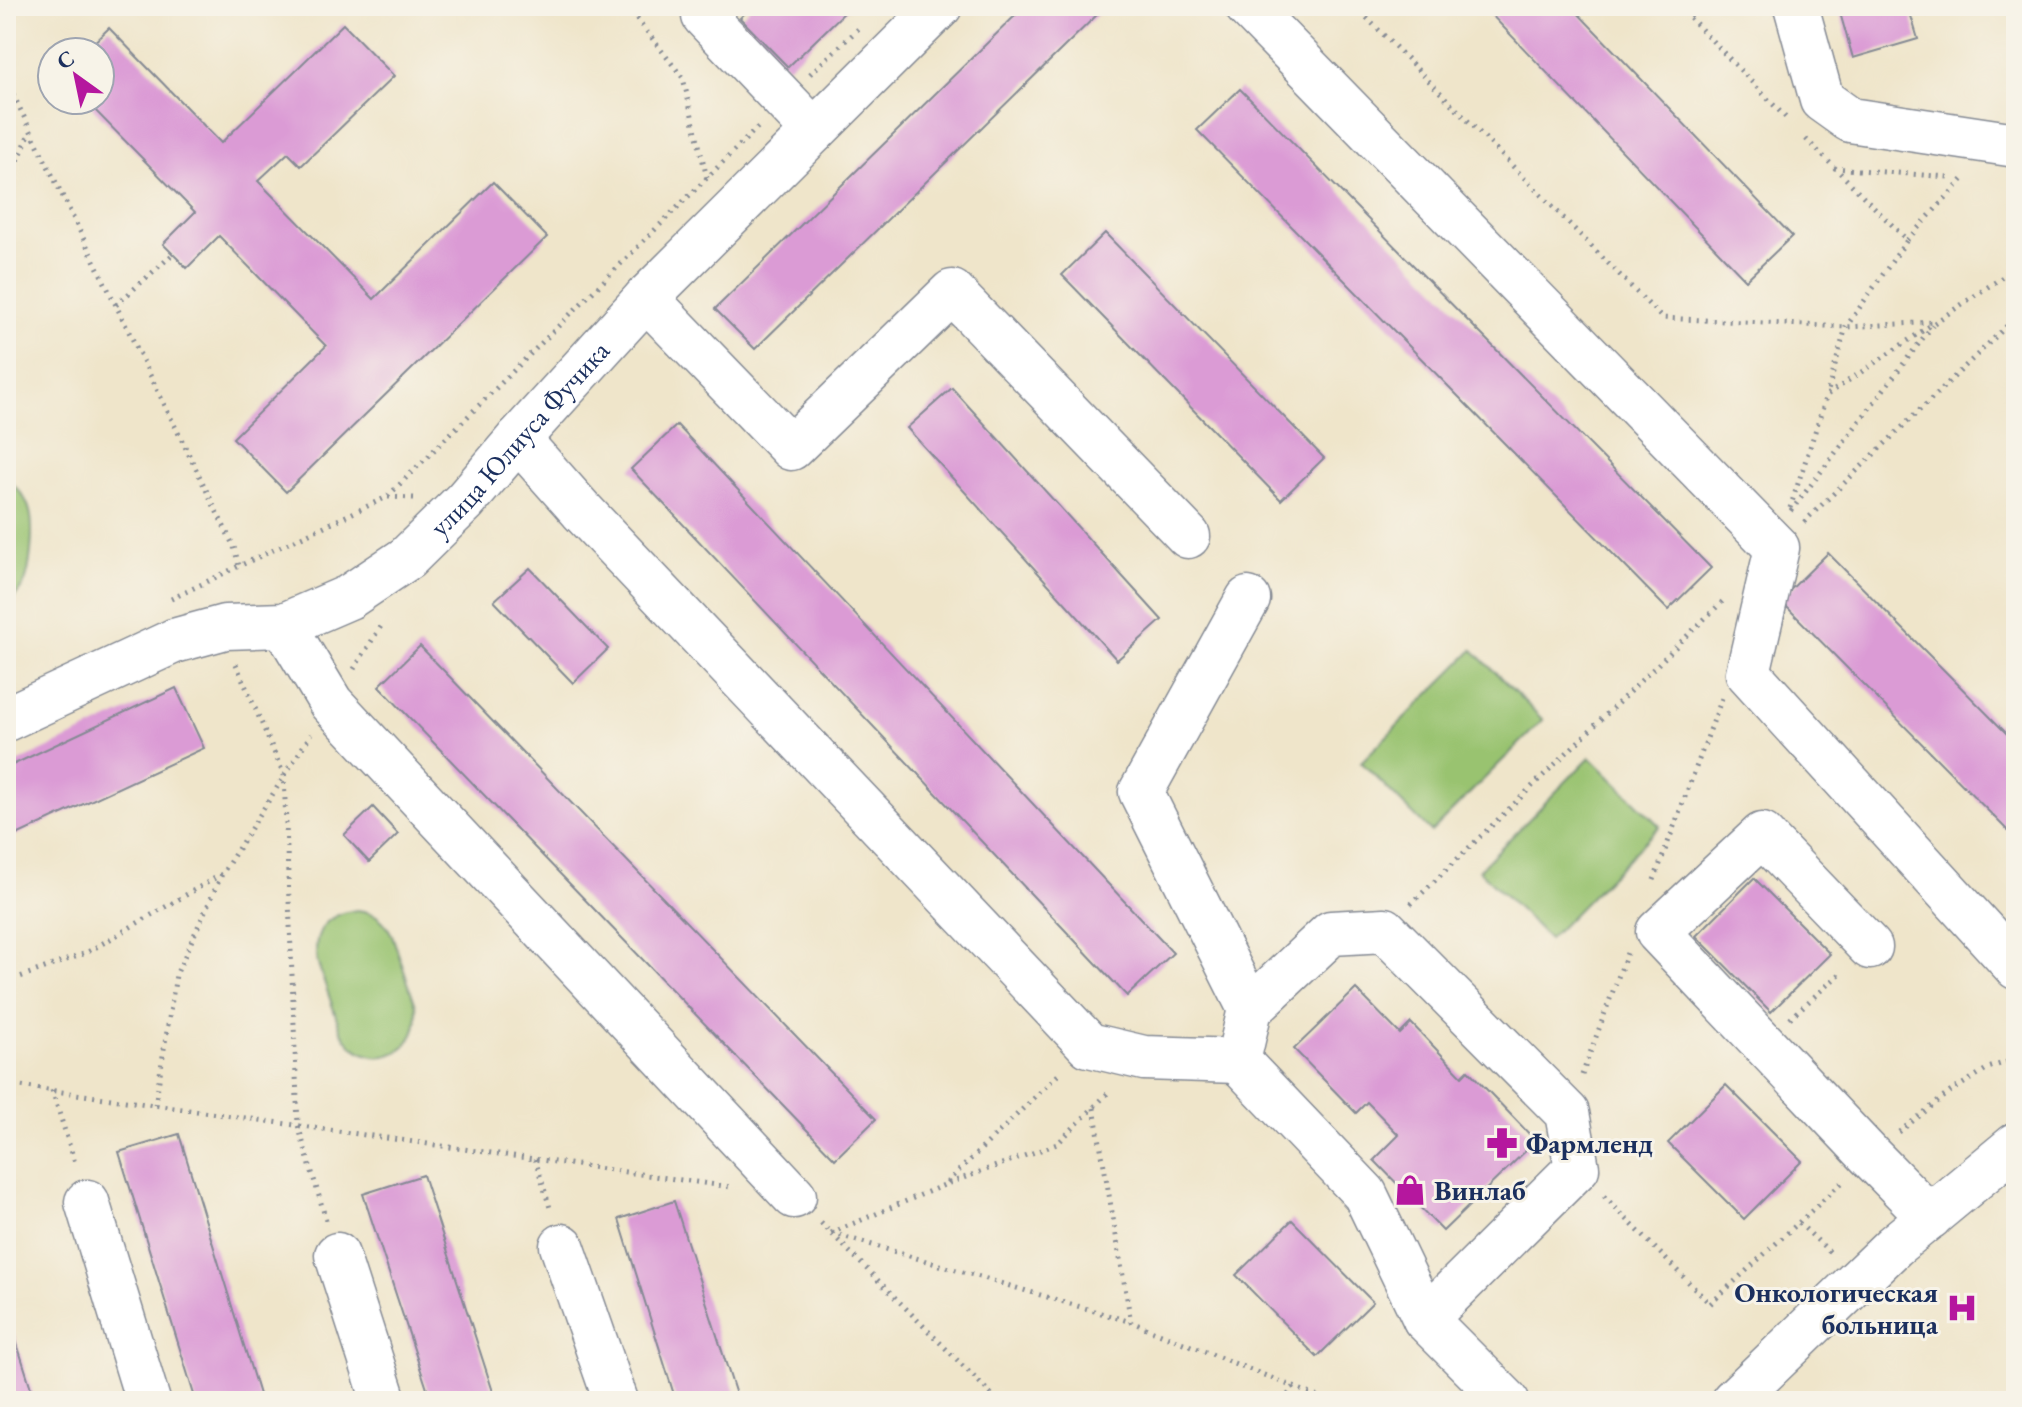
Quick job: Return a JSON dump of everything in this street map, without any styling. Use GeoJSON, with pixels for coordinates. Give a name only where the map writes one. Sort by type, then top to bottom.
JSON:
{"type":"FeatureCollection","features":[{"type":"Feature","properties":{"kind":"street"},"geometry":{"type":"LineString","coordinates":[[715,6],[704,16],[814,131]]}},
{"type":"Feature","properties":{"kind":"street","name":"улица Юлиуса Фучика"},"geometry":{"type":"LineString","coordinates":[[6,719],[174,641],[225,627],[284,625],[349,597],[407,558],[465,501],[646,298],[940,6]]}},
{"type":"Feature","properties":{"kind":"street"},"geometry":{"type":"LineString","coordinates":[[1247,6],[1783,532],[1748,673],[2016,967]]}},
{"type":"Feature","properties":{"kind":"street"},"geometry":{"type":"LineString","coordinates":[[1796,6],[1822,100],[1850,120],[1997,156]]}},
{"type":"Feature","properties":{"kind":"street"},"geometry":{"type":"LineString","coordinates":[[646,298],[791,448],[952,292],[1188,536]]}},
{"type":"Feature","properties":{"kind":"street"},"geometry":{"type":"LineString","coordinates":[[518,439],[581,510],[1089,1045],[1144,1058],[1238,1061],[1365,1194],[1425,1319],[1507,1401]]}},
{"type":"Feature","properties":{"kind":"street"},"geometry":{"type":"LineString","coordinates":[[1248,599],[1141,792],[1250,1009]]}},
{"type":"Feature","properties":{"kind":"street"},"geometry":{"type":"LineString","coordinates":[[284,625],[331,703],[794,1196]]}},
{"type":"Feature","properties":{"kind":"street"},"geometry":{"type":"LineString","coordinates":[[1870,947],[1762,835],[1658,932],[1930,1217]]}},
{"type":"Feature","properties":{"kind":"street"},"geometry":{"type":"LineString","coordinates":[[1238,1061],[1250,1009],[1331,933],[1385,930],[1567,1113],[1577,1168],[1425,1319]]}},
{"type":"Feature","properties":{"kind":"street"},"geometry":{"type":"LineString","coordinates":[[1733,1401],[1894,1246],[2016,1145]]}},
{"type":"Feature","properties":{"kind":"street"},"geometry":{"type":"LineString","coordinates":[[87,1202],[148,1401]]}},
{"type":"Feature","properties":{"kind":"street"},"geometry":{"type":"LineString","coordinates":[[562,1246],[616,1401]]}},
{"type":"Feature","properties":{"kind":"street"},"geometry":{"type":"LineString","coordinates":[[337,1255],[384,1401]]}},
{"type":"Feature","properties":{"kind":"path"},"geometry":{"type":"LineString","coordinates":[[627,6],[683,78],[707,178]]}},
{"type":"Feature","properties":{"kind":"path"},"geometry":{"type":"LineString","coordinates":[[1679,6],[1789,122]]}},
{"type":"Feature","properties":{"kind":"path"},"geometry":{"type":"LineString","coordinates":[[1361,12],[1662,318],[1846,327],[1936,322],[1783,532]]}},
{"type":"Feature","properties":{"kind":"path"},"geometry":{"type":"LineString","coordinates":[[6,80],[234,547],[239,566],[387,497],[859,27]]}},
{"type":"Feature","properties":{"kind":"path"},"geometry":{"type":"LineString","coordinates":[[6,190],[31,131]]}},
{"type":"Feature","properties":{"kind":"path"},"geometry":{"type":"LineString","coordinates":[[1800,134],[1907,240]]}},
{"type":"Feature","properties":{"kind":"path"},"geometry":{"type":"LineString","coordinates":[[1827,395],[1846,327],[1907,240],[1964,178],[1997,156]]}},
{"type":"Feature","properties":{"kind":"path"},"geometry":{"type":"LineString","coordinates":[[1833,168],[1964,178],[1997,156]]}},
{"type":"Feature","properties":{"kind":"path"},"geometry":{"type":"LineString","coordinates":[[116,305],[173,254]]}},
{"type":"Feature","properties":{"kind":"path"},"geometry":{"type":"LineString","coordinates":[[1783,532],[2016,317]]}},
{"type":"Feature","properties":{"kind":"path"},"geometry":{"type":"LineString","coordinates":[[1385,930],[1733,592]]}},
{"type":"Feature","properties":{"kind":"path"},"geometry":{"type":"LineString","coordinates":[[236,664],[284,775],[298,1125],[337,1255]]}},
{"type":"Feature","properties":{"kind":"path"},"geometry":{"type":"LineString","coordinates":[[155,1105],[176,975],[222,874],[331,703]]}},
{"type":"Feature","properties":{"kind":"path"},"geometry":{"type":"LineString","coordinates":[[6,982],[86,953],[222,874]]}},
{"type":"Feature","properties":{"kind":"path"},"geometry":{"type":"LineString","coordinates":[[1762,1043],[1870,947]]}},
{"type":"Feature","properties":{"kind":"path"},"geometry":{"type":"LineString","coordinates":[[944,1185],[1089,1045]]}},
{"type":"Feature","properties":{"kind":"path"},"geometry":{"type":"LineString","coordinates":[[831,1233],[944,1185],[1057,1144],[1144,1058]]}},
{"type":"Feature","properties":{"kind":"path"},"geometry":{"type":"LineString","coordinates":[[1577,1168],[1710,1304],[1870,1156],[1950,1092],[1988,1068],[2016,1059]]}},
{"type":"Feature","properties":{"kind":"path"},"geometry":{"type":"LineString","coordinates":[[6,1084],[733,1187]]}},
{"type":"Feature","properties":{"kind":"path"},"geometry":{"type":"LineString","coordinates":[[52,1090],[87,1202]]}},
{"type":"Feature","properties":{"kind":"path"},"geometry":{"type":"LineString","coordinates":[[1094,1108],[1131,1322]]}},
{"type":"Feature","properties":{"kind":"path"},"geometry":{"type":"LineString","coordinates":[[535,1159],[562,1246]]}},
{"type":"Feature","properties":{"kind":"path"},"geometry":{"type":"LineString","coordinates":[[794,1196],[998,1401]]}},
{"type":"Feature","properties":{"kind":"path"},"geometry":{"type":"LineString","coordinates":[[1799,1223],[1842,1265]]}},
{"type":"Feature","properties":{"kind":"path"},"geometry":{"type":"LineString","coordinates":[[831,1233],[1131,1322],[1329,1401]]}},
{"type":"Feature","properties":{"kind":"path"},"geometry":{"type":"LineString","coordinates":[[1283,1401],[1294,1387]]}},
{"type":"Feature","properties":{"kind":"path"},"geometry":{"type":"LineString","coordinates":[[1608,1401],[1617,1398]]}},
{"type":"Feature","properties":{"kind":"green space"},"geometry":{"type":"Polygon","coordinates":[[[6,479],[27,502],[32,529],[26,578],[19,592],[6,606],[6,479]]]}},
{"type":"Feature","properties":{"kind":"green space"},"geometry":{"type":"Polygon","coordinates":[[[1473,650],[1543,720],[1431,832],[1361,762],[1473,650]]]}},
{"type":"Feature","properties":{"kind":"green space"},"geometry":{"type":"Polygon","coordinates":[[[1590,757],[1660,826],[1549,939],[1479,870],[1590,757]]]}},
{"type":"Feature","properties":{"kind":"green space"},"geometry":{"type":"Polygon","coordinates":[[[357,910],[369,912],[389,929],[416,1006],[416,1024],[411,1038],[402,1048],[390,1054],[377,1056],[364,1053],[351,1045],[341,1031],[317,961],[317,941],[324,925],[337,915],[357,910]]]}},
{"type":"Feature","properties":{"kind":"building"},"geometry":{"type":"Polygon","coordinates":[[[752,6],[851,6],[788,67],[740,18],[752,6]]]}},
{"type":"Feature","properties":{"kind":"building"},"geometry":{"type":"Polygon","coordinates":[[[1025,6],[1106,6],[755,349],[715,309],[1025,6]]]}},
{"type":"Feature","properties":{"kind":"building"},"geometry":{"type":"Polygon","coordinates":[[[1483,6],[1571,6],[1792,236],[1746,280],[1483,6]]]}},
{"type":"Feature","properties":{"kind":"building"},"geometry":{"type":"Polygon","coordinates":[[[1838,6],[1908,6],[1918,39],[1853,58],[1838,6]]]}},
{"type":"Feature","properties":{"kind":"building"},"geometry":{"type":"Polygon","coordinates":[[[343,24],[394,76],[301,166],[288,153],[258,181],[374,299],[493,182],[547,237],[286,492],[233,438],[326,346],[219,236],[187,268],[163,244],[195,212],[101,116],[116,116],[116,36],[101,36],[109,28],[221,143],[343,24]]]}},
{"type":"Feature","properties":{"kind":"building"},"geometry":{"type":"Polygon","coordinates":[[[1240,89],[1711,568],[1668,610],[1197,130],[1240,89]]]}},
{"type":"Feature","properties":{"kind":"building"},"geometry":{"type":"Polygon","coordinates":[[[1105,233],[1324,458],[1281,500],[1062,275],[1105,233]]]}},
{"type":"Feature","properties":{"kind":"building"},"geometry":{"type":"Polygon","coordinates":[[[952,388],[1162,620],[1117,660],[907,428],[952,388]]]}},
{"type":"Feature","properties":{"kind":"building"},"geometry":{"type":"Polygon","coordinates":[[[677,425],[1173,953],[1127,996],[631,469],[677,425]]]}},
{"type":"Feature","properties":{"kind":"building"},"geometry":{"type":"Polygon","coordinates":[[[1828,553],[2016,743],[2016,839],[1780,600],[1828,553]]]}},
{"type":"Feature","properties":{"kind":"building"},"geometry":{"type":"Polygon","coordinates":[[[530,568],[608,649],[573,683],[494,601],[530,568]]]}},
{"type":"Feature","properties":{"kind":"building"},"geometry":{"type":"Polygon","coordinates":[[[420,646],[876,1119],[835,1159],[379,686],[420,646]]]}},
{"type":"Feature","properties":{"kind":"building"},"geometry":{"type":"Polygon","coordinates":[[[176,688],[204,748],[6,840],[6,768],[176,688]]]}},
{"type":"Feature","properties":{"kind":"building"},"geometry":{"type":"Polygon","coordinates":[[[373,807],[398,834],[369,862],[344,835],[373,807]]]}},
{"type":"Feature","properties":{"kind":"building"},"geometry":{"type":"Polygon","coordinates":[[[1754,878],[1830,954],[1771,1012],[1696,936],[1754,878]]]}},
{"type":"Feature","properties":{"kind":"building"},"geometry":{"type":"Polygon","coordinates":[[[1356,989],[1400,1034],[1411,1023],[1462,1076],[1468,1070],[1536,1141],[1443,1231],[1374,1160],[1399,1135],[1367,1102],[1356,1113],[1294,1049],[1356,989]]]}},
{"type":"Feature","properties":{"kind":"building"},"geometry":{"type":"Polygon","coordinates":[[[1726,1085],[1802,1161],[1744,1219],[1668,1143],[1726,1085]]]}},
{"type":"Feature","properties":{"kind":"building"},"geometry":{"type":"Polygon","coordinates":[[[179,1134],[261,1401],[196,1401],[119,1152],[179,1134]]]}},
{"type":"Feature","properties":{"kind":"building"},"geometry":{"type":"Polygon","coordinates":[[[423,1175],[496,1401],[431,1401],[363,1194],[423,1175]]]}},
{"type":"Feature","properties":{"kind":"building"},"geometry":{"type":"Polygon","coordinates":[[[674,1201],[738,1401],[676,1401],[619,1219],[674,1201]]]}},
{"type":"Feature","properties":{"kind":"building"},"geometry":{"type":"Polygon","coordinates":[[[1292,1220],[1373,1302],[1317,1357],[1236,1275],[1292,1220]]]}},
{"type":"Feature","properties":{"kind":"building"},"geometry":{"type":"Polygon","coordinates":[[[7,1312],[35,1401],[6,1401],[7,1312]]]}},
{"type":"Feature","properties":{"kind":"place","name":"Фармленд"},"geometry":{"type":"Point","coordinates":[1502,1143]}},
{"type":"Feature","properties":{"kind":"place","name":"Винлаб"},"geometry":{"type":"Point","coordinates":[1410,1190]}},
{"type":"Feature","properties":{"kind":"place","name":"Онкологическая больница"},"geometry":{"type":"Point","coordinates":[1962,1308]}}]}
